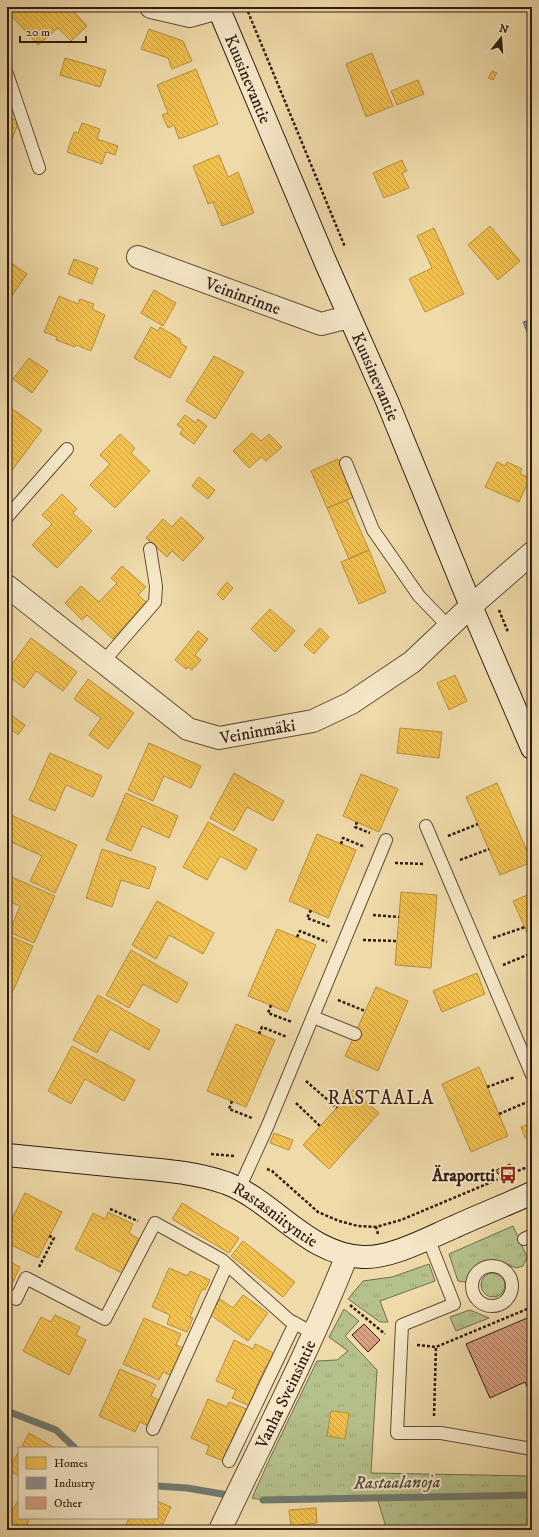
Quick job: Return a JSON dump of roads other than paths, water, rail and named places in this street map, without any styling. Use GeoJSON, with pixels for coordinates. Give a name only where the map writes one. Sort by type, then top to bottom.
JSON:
{"type":"FeatureCollection","features":[{"type":"Feature","properties":{"kind":"street"},"geometry":{"type":"LineString","coordinates":[[151,7],[190,16],[218,8]]}},
{"type":"Feature","properties":{"kind":"street","name":"Kuusinevantie"},"geometry":{"type":"LineString","coordinates":[[218,8],[349,317],[387,401],[471,606],[532,748]]}},
{"type":"Feature","properties":{"kind":"street","name":"Veininrinne"},"geometry":{"type":"LineString","coordinates":[[138,257],[321,324],[349,317]]}},
{"type":"Feature","properties":{"kind":"street","name":"Veininmäki"},"geometry":{"type":"LineString","coordinates":[[7,586],[188,729],[219,738],[314,721],[351,703],[412,662],[471,606],[532,553]]}},
{"type":"Feature","properties":{"kind":"street","name":"Rastasniityntie"},"geometry":{"type":"LineString","coordinates":[[7,1155],[192,1174],[214,1179],[239,1189],[304,1235],[334,1251],[347,1255],[364,1257],[395,1251],[532,1193]]}},
{"type":"Feature","properties":{"kind":"street","name":"Vanha Sveinsintie"},"geometry":{"type":"LineString","coordinates":[[220,1530],[304,1328],[335,1286],[347,1255]]}},
{"type":"Feature","properties":{"kind":"lane"},"geometry":{"type":"LineString","coordinates":[[7,74],[39,168]]}},
{"type":"Feature","properties":{"kind":"lane"},"geometry":{"type":"LineString","coordinates":[[7,516],[67,449]]}},
{"type":"Feature","properties":{"kind":"lane"},"geometry":{"type":"LineString","coordinates":[[346,463],[373,530],[419,596],[449,627]]}},
{"type":"Feature","properties":{"kind":"lane"},"geometry":{"type":"LineString","coordinates":[[103,662],[155,602],[156,586],[150,549]]}},
{"type":"Feature","properties":{"kind":"lane"},"geometry":{"type":"LineString","coordinates":[[426,826],[531,1073]]}},
{"type":"Feature","properties":{"kind":"lane"},"geometry":{"type":"LineString","coordinates":[[239,1189],[292,1069],[386,840]]}},
{"type":"Feature","properties":{"kind":"lane"},"geometry":{"type":"LineString","coordinates":[[313,1017],[355,1034]]}},
{"type":"Feature","properties":{"kind":"lane"},"geometry":{"type":"LineString","coordinates":[[7,1294],[16,1299],[26,1278],[105,1319],[156,1223],[222,1260],[290,1320],[304,1328],[229,1460]]}},
{"type":"Feature","properties":{"kind":"lane"},"geometry":{"type":"LineString","coordinates":[[428,1238],[454,1304]]}},
{"type":"Feature","properties":{"kind":"lane"},"geometry":{"type":"LineString","coordinates":[[153,1429],[227,1265]]}},
{"type":"Feature","properties":{"kind":"lane"},"geometry":{"type":"LineString","coordinates":[[474,1296],[402,1325],[397,1433],[440,1432],[532,1449]]}},
{"type":"Feature","properties":{"kind":"waterway","name":"Rastaalanoja"},"geometry":{"type":"LineString","coordinates":[[7,1411],[56,1430],[74,1447]]}},
{"type":"Feature","properties":{"kind":"waterway","name":"Rastaalanoja"},"geometry":{"type":"LineString","coordinates":[[158,1486],[187,1488],[228,1495]]}},
{"type":"Feature","properties":{"kind":"waterway","name":"Rastaalanoja"},"geometry":{"type":"LineString","coordinates":[[263,1500],[532,1495]]}},
{"type":"Feature","properties":{"kind":"place","name":"Äraportti"},"geometry":{"type":"Point","coordinates":[508,1175]}},
{"type":"Feature","properties":{"kind":"district","name":"RASTAALA"},"geometry":{"type":"Point","coordinates":[381,1097]}}]}
